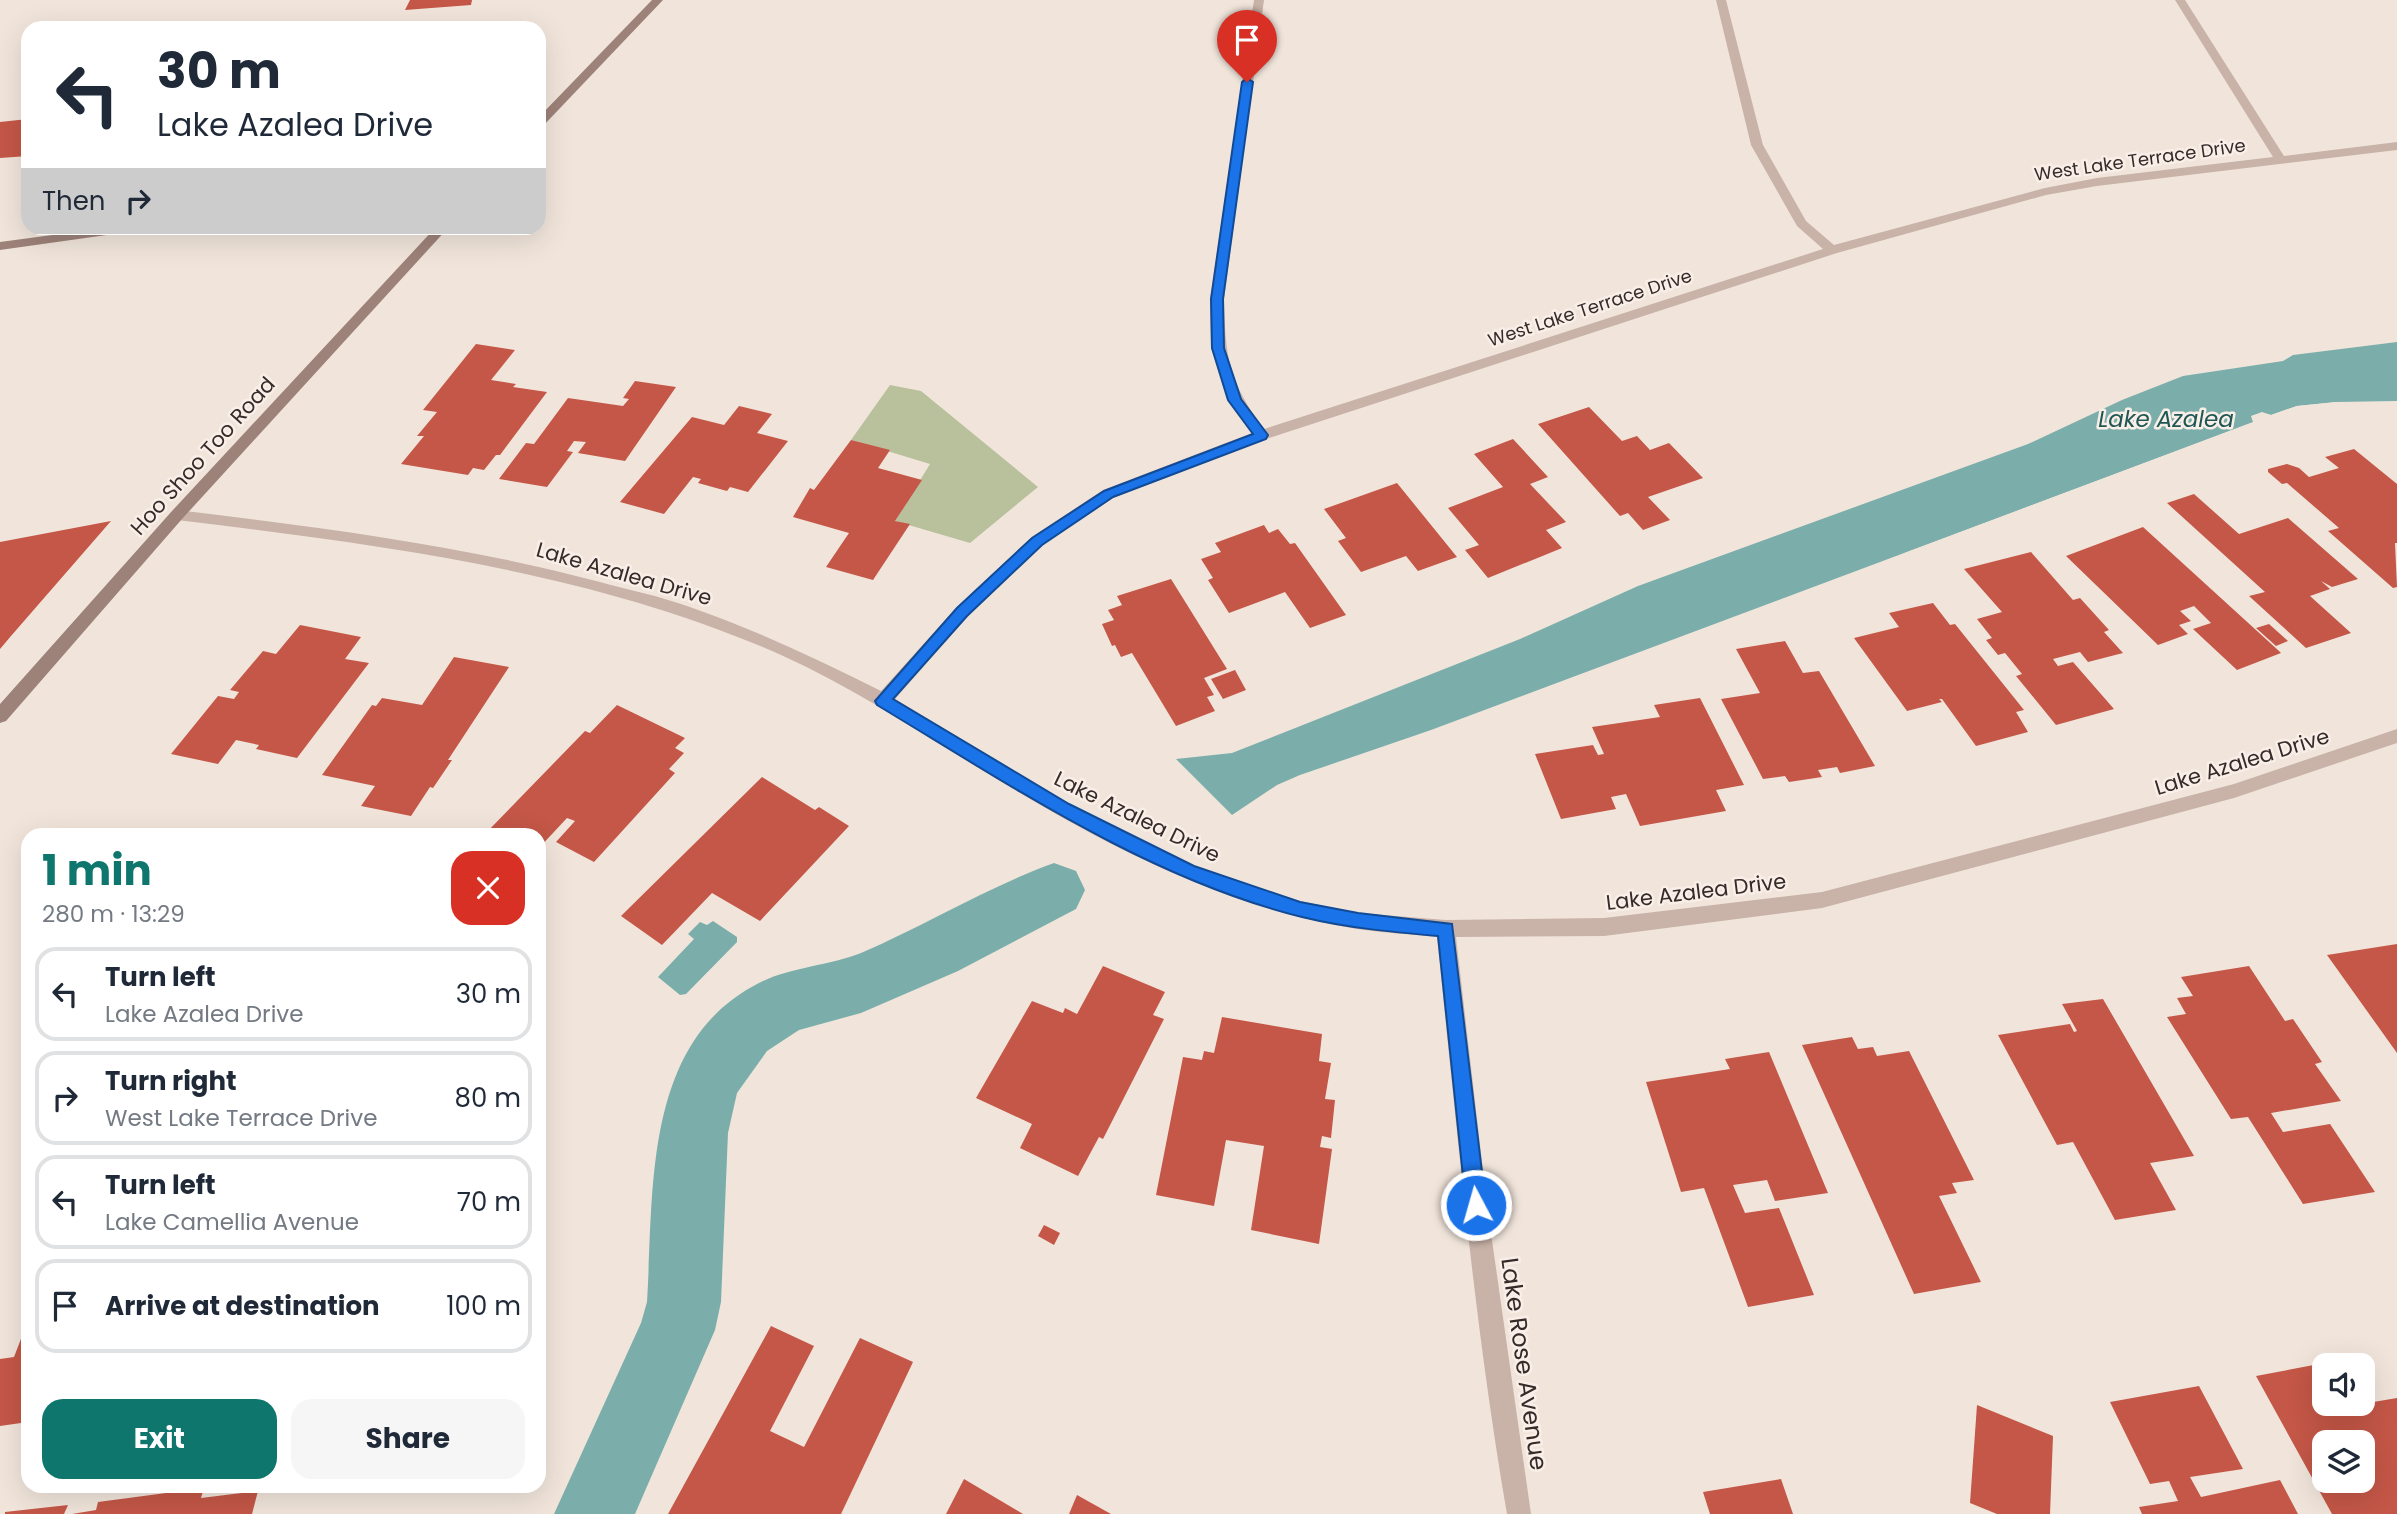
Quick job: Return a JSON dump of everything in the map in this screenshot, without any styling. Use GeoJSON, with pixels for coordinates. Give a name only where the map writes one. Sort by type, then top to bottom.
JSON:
{"type":"FeatureCollection","features":[{"type":"Feature","properties":{"kind":"street"},"geometry":{"type":"LineString","coordinates":[[546,117],[658,0]]}},
{"type":"Feature","properties":{"kind":"street"},"geometry":{"type":"LineString","coordinates":[[1259,0],[1217,299],[1218,348],[1234,400],[1261,435]]}},
{"type":"Feature","properties":{"kind":"street"},"geometry":{"type":"LineString","coordinates":[[1721,0],[1757,145],[1801,223],[1832,250]]}},
{"type":"Feature","properties":{"kind":"street"},"geometry":{"type":"LineString","coordinates":[[2180,0],[2280,159]]}},
{"type":"Feature","properties":{"kind":"street","name":"West Lake Terrace Drive"},"geometry":{"type":"LineString","coordinates":[[883,701],[962,612],[1037,541],[1108,494],[1261,435],[1832,250],[2045,192],[2097,182],[2397,146]]}},
{"type":"Feature","properties":{"kind":"street"},"geometry":{"type":"LineString","coordinates":[[0,246],[78,235]]}},
{"type":"Feature","properties":{"kind":"street","name":"Hoo Shoo Too Road"},"geometry":{"type":"LineString","coordinates":[[0,716],[177,515],[436,235]]}},
{"type":"Feature","properties":{"kind":"street","name":"Lake Azalea Drive"},"geometry":{"type":"LineString","coordinates":[[177,515],[334,534],[464,556],[559,577],[681,610],[787,651],[883,701],[1063,809],[1189,872],[1300,909],[1358,921],[1446,929],[1604,927],[1822,900],[2234,791],[2397,736]]}},
{"type":"Feature","properties":{"kind":"street","name":"Lake Rose Avenue"},"geometry":{"type":"LineString","coordinates":[[1446,929],[1476,1205],[1519,1514]]}},
{"type":"Feature","properties":{"kind":"green space"},"geometry":{"type":"Polygon","coordinates":[[[890,385],[921,391],[1038,487],[970,543],[895,521],[930,464],[851,440],[890,385]]]}},
{"type":"Feature","properties":{"kind":"water","name":"Lake Azalea"},"geometry":{"type":"Polygon","coordinates":[[[2397,342],[2397,401],[2297,406],[2271,415],[2262,413],[2252,416],[2254,422],[1431,730],[1300,775],[1277,785],[1232,815],[1176,759],[1232,753],[1520,639],[1638,586],[2028,444],[2122,400],[2183,376],[2283,361],[2293,355],[2397,342]]]}},
{"type":"Feature","properties":{"kind":"water"},"geometry":{"type":"Polygon","coordinates":[[[713,921],[737,937],[737,942],[686,994],[680,995],[658,977],[694,939],[688,934],[700,922],[707,925],[713,921]]]}},
{"type":"Feature","properties":{"kind":"pier"},"geometry":{"type":"Polygon","coordinates":[[[2337,402],[2339,406],[2297,410],[2272,419],[2262,416],[2256,418],[2255,426],[1907,556],[1905,553],[2253,422],[2251,416],[2262,412],[2271,415],[2297,406],[2337,402]]]}},
{"type":"Feature","properties":{"kind":"building"},"geometry":{"type":"Polygon","coordinates":[[[410,0],[472,0],[471,5],[405,10],[410,0]]]}},
{"type":"Feature","properties":{"kind":"building"},"geometry":{"type":"Polygon","coordinates":[[[21,120],[21,156],[0,158],[0,122],[21,120]]]}},
{"type":"Feature","properties":{"kind":"building"},"geometry":{"type":"Polygon","coordinates":[[[476,344],[515,350],[491,380],[516,384],[513,387],[547,392],[500,455],[496,455],[484,470],[473,468],[468,475],[401,464],[424,436],[417,436],[437,412],[423,410],[476,344]]]}},
{"type":"Feature","properties":{"kind":"building"},"geometry":{"type":"Polygon","coordinates":[[[635,381],[676,387],[625,461],[578,453],[586,442],[574,441],[567,451],[573,452],[547,487],[499,479],[526,443],[534,444],[568,398],[623,406],[629,399],[623,398],[635,381]]]}},
{"type":"Feature","properties":{"kind":"building"},"geometry":{"type":"Polygon","coordinates":[[[739,406],[772,414],[757,433],[788,441],[748,492],[730,487],[727,491],[698,483],[701,479],[693,477],[664,514],[620,502],[692,417],[724,425],[739,406]]]}},
{"type":"Feature","properties":{"kind":"building"},"geometry":{"type":"Polygon","coordinates":[[[1589,407],[1622,441],[1637,436],[1650,450],[1669,443],[1703,478],[1648,497],[1670,520],[1643,530],[1628,513],[1620,516],[1538,424],[1589,407]]]}},
{"type":"Feature","properties":{"kind":"building"},"geometry":{"type":"Polygon","coordinates":[[[1513,439],[1548,477],[1530,484],[1566,522],[1546,530],[1562,548],[1488,578],[1465,550],[1479,545],[1448,508],[1503,487],[1474,454],[1513,439]]]}},
{"type":"Feature","properties":{"kind":"building"},"geometry":{"type":"Polygon","coordinates":[[[851,440],[890,450],[878,468],[922,480],[895,521],[910,524],[873,580],[826,567],[849,533],[793,517],[810,488],[814,490],[851,440]]]}},
{"type":"Feature","properties":{"kind":"building"},"geometry":{"type":"Polygon","coordinates":[[[2354,449],[2397,484],[2397,587],[2393,588],[2328,531],[2339,528],[2287,483],[2282,484],[2268,472],[2268,469],[2287,464],[2299,468],[2309,477],[2339,468],[2325,457],[2354,449]]]}},
{"type":"Feature","properties":{"kind":"building"},"geometry":{"type":"Polygon","coordinates":[[[1397,483],[1457,557],[1418,571],[1406,556],[1361,572],[1338,541],[1346,538],[1324,509],[1397,483]]]}},
{"type":"Feature","properties":{"kind":"building"},"geometry":{"type":"Polygon","coordinates":[[[2194,494],[2239,534],[2288,518],[2358,579],[2332,587],[2321,581],[2330,589],[2310,596],[2351,633],[2306,648],[2249,596],[2265,592],[2167,503],[2194,494]]]}},
{"type":"Feature","properties":{"kind":"building"},"geometry":{"type":"Polygon","coordinates":[[[111,521],[11,636],[0,649],[0,542],[111,521]]]}},
{"type":"Feature","properties":{"kind":"building"},"geometry":{"type":"Polygon","coordinates":[[[1264,525],[1269,533],[1278,529],[1290,544],[1295,543],[1346,615],[1310,628],[1285,592],[1229,613],[1208,580],[1213,578],[1201,559],[1221,552],[1215,543],[1264,525]]]}},
{"type":"Feature","properties":{"kind":"building"},"geometry":{"type":"Polygon","coordinates":[[[2143,527],[2281,653],[2237,670],[2193,629],[2211,623],[2194,606],[2180,611],[2191,621],[2179,625],[2188,634],[2158,645],[2066,556],[2143,527]]]}},
{"type":"Feature","properties":{"kind":"building"},"geometry":{"type":"Polygon","coordinates":[[[2031,552],[2073,600],[2080,598],[2109,630],[2104,632],[2123,653],[2088,662],[2080,652],[2053,659],[2058,666],[2073,662],[2114,709],[2056,725],[2016,676],[2022,674],[2005,653],[1998,655],[1986,640],[1992,638],[1977,619],[2002,612],[1964,569],[2031,552]]]}},
{"type":"Feature","properties":{"kind":"building"},"geometry":{"type":"Polygon","coordinates":[[[1171,579],[1227,669],[1204,678],[1214,695],[1207,697],[1215,711],[1176,726],[1132,653],[1121,657],[1115,645],[1112,646],[1102,624],[1114,620],[1108,610],[1122,605],[1117,596],[1171,579]]]}},
{"type":"Feature","properties":{"kind":"building"},"geometry":{"type":"Polygon","coordinates":[[[1933,603],[1950,625],[1955,624],[2024,710],[2016,712],[2028,732],[1976,746],[1942,699],[1939,699],[1942,702],[1907,711],[1854,638],[1899,627],[1889,613],[1933,603]]]}},
{"type":"Feature","properties":{"kind":"building"},"geometry":{"type":"Polygon","coordinates":[[[2269,624],[2288,641],[2276,646],[2256,628],[2269,624]]]}},
{"type":"Feature","properties":{"kind":"building"},"geometry":{"type":"Polygon","coordinates":[[[300,625],[361,637],[345,659],[369,663],[297,758],[256,749],[259,745],[236,740],[218,764],[171,754],[218,696],[234,699],[239,692],[230,690],[263,651],[276,654],[300,625]]]}},
{"type":"Feature","properties":{"kind":"building"},"geometry":{"type":"Polygon","coordinates":[[[1785,641],[1803,673],[1819,671],[1875,766],[1840,773],[1837,767],[1818,770],[1822,777],[1789,782],[1785,776],[1763,779],[1721,699],[1760,693],[1736,649],[1785,641]]]}},
{"type":"Feature","properties":{"kind":"building"},"geometry":{"type":"Polygon","coordinates":[[[454,657],[509,667],[448,760],[452,760],[411,816],[361,806],[375,786],[322,775],[372,705],[376,706],[382,698],[422,705],[454,657]]]}},
{"type":"Feature","properties":{"kind":"building"},"geometry":{"type":"Polygon","coordinates":[[[1235,670],[1246,690],[1223,699],[1211,679],[1235,670]]]}},
{"type":"Feature","properties":{"kind":"building"},"geometry":{"type":"Polygon","coordinates":[[[1700,698],[1744,785],[1716,790],[1726,811],[1640,826],[1626,794],[1611,797],[1616,809],[1561,819],[1535,754],[1593,745],[1598,755],[1604,754],[1592,727],[1660,717],[1654,705],[1700,698]]]}},
{"type":"Feature","properties":{"kind":"building"},"geometry":{"type":"Polygon","coordinates":[[[617,705],[685,738],[675,748],[684,753],[669,769],[675,773],[594,862],[556,842],[575,821],[567,818],[546,840],[546,828],[491,828],[585,731],[590,733],[617,705]]]}},
{"type":"Feature","properties":{"kind":"building"},"geometry":{"type":"Polygon","coordinates":[[[762,777],[815,810],[819,807],[849,826],[760,921],[712,893],[662,945],[621,916],[762,777]]]}},
{"type":"Feature","properties":{"kind":"building"},"geometry":{"type":"Polygon","coordinates":[[[2397,944],[2397,1053],[2327,955],[2397,944]]]}},
{"type":"Feature","properties":{"kind":"building"},"geometry":{"type":"Polygon","coordinates":[[[1103,966],[1165,992],[1153,1015],[1164,1019],[1103,1139],[1099,1137],[1078,1176],[1020,1148],[1032,1124],[976,1098],[1032,1001],[1063,1013],[1065,1008],[1077,1014],[1103,966]]]}},
{"type":"Feature","properties":{"kind":"building"},"geometry":{"type":"Polygon","coordinates":[[[2249,966],[2285,1021],[2293,1019],[2322,1062],[2315,1064],[2341,1101],[2271,1113],[2283,1132],[2330,1124],[2375,1192],[2303,1204],[2248,1117],[2231,1119],[2167,1017],[2186,1014],[2177,998],[2193,996],[2181,977],[2249,966]]]}},
{"type":"Feature","properties":{"kind":"building"},"geometry":{"type":"Polygon","coordinates":[[[2103,999],[2194,1156],[2150,1163],[2176,1210],[2115,1220],[2073,1142],[2057,1145],[1998,1035],[2070,1024],[2074,1032],[2077,1031],[2062,1004],[2103,999]]]}},
{"type":"Feature","properties":{"kind":"building"},"geometry":{"type":"Polygon","coordinates":[[[1222,1017],[1322,1034],[1319,1061],[1331,1063],[1325,1099],[1335,1100],[1331,1138],[1322,1136],[1320,1147],[1332,1149],[1319,1244],[1251,1230],[1264,1146],[1226,1140],[1214,1206],[1156,1195],[1183,1057],[1202,1060],[1204,1051],[1214,1053],[1222,1017]]]}},
{"type":"Feature","properties":{"kind":"building"},"geometry":{"type":"Polygon","coordinates":[[[1852,1037],[1858,1049],[1873,1047],[1877,1056],[1909,1051],[1974,1180],[1952,1183],[1957,1193],[1939,1196],[1981,1282],[1914,1294],[1802,1045],[1852,1037]]]}},
{"type":"Feature","properties":{"kind":"building"},"geometry":{"type":"Polygon","coordinates":[[[1769,1052],[1828,1193],[1775,1201],[1767,1180],[1733,1185],[1745,1213],[1779,1208],[1814,1295],[1748,1307],[1704,1188],[1681,1192],[1646,1082],[1730,1069],[1725,1059],[1769,1052]]]}},
{"type":"Feature","properties":{"kind":"building"},"geometry":{"type":"Polygon","coordinates":[[[1044,1225],[1060,1233],[1054,1245],[1038,1236],[1044,1225]]]}},
{"type":"Feature","properties":{"kind":"building"},"geometry":{"type":"Polygon","coordinates":[[[771,1326],[814,1346],[770,1431],[804,1447],[860,1338],[913,1362],[841,1514],[668,1514],[771,1326]]]}},
{"type":"Feature","properties":{"kind":"building"},"geometry":{"type":"Polygon","coordinates":[[[21,1339],[21,1423],[0,1426],[0,1359],[14,1357],[21,1339]]]}},
{"type":"Feature","properties":{"kind":"building"},"geometry":{"type":"Polygon","coordinates":[[[2312,1365],[2312,1416],[2375,1416],[2375,1402],[2397,1398],[2397,1514],[2332,1514],[2320,1493],[2375,1493],[2375,1430],[2312,1430],[2312,1478],[2256,1376],[2312,1365]]]}},
{"type":"Feature","properties":{"kind":"building"},"geometry":{"type":"Polygon","coordinates":[[[2199,1386],[2243,1469],[2190,1477],[2201,1497],[2280,1480],[2298,1514],[2142,1514],[2139,1507],[2178,1501],[2169,1481],[2150,1484],[2110,1402],[2199,1386]]]}},
{"type":"Feature","properties":{"kind":"building"},"geometry":{"type":"Polygon","coordinates":[[[1977,1405],[2053,1436],[2050,1514],[1997,1514],[1970,1503],[1977,1405]]]}},
{"type":"Feature","properties":{"kind":"building"},"geometry":{"type":"Polygon","coordinates":[[[964,1479],[1023,1514],[946,1514],[964,1479]]]}},
{"type":"Feature","properties":{"kind":"building"},"geometry":{"type":"Polygon","coordinates":[[[1781,1479],[1793,1514],[1710,1514],[1703,1492],[1781,1479]]]}},
{"type":"Feature","properties":{"kind":"building"},"geometry":{"type":"Polygon","coordinates":[[[166,1493],[202,1493],[201,1498],[257,1493],[252,1514],[72,1514],[96,1510],[98,1502],[166,1493]]]}},
{"type":"Feature","properties":{"kind":"building"},"geometry":{"type":"Polygon","coordinates":[[[1077,1495],[1111,1514],[1069,1514],[1077,1495]]]}},
{"type":"Feature","properties":{"kind":"building"},"geometry":{"type":"Polygon","coordinates":[[[68,1505],[64,1514],[5,1514],[5,1512],[68,1505]]]}},
{"type":"Feature","properties":{"kind":"waterway"},"geometry":{"type":"LineString","coordinates":[[594,1514],[677,1330],[684,1302],[693,1133],[707,1079],[744,1029],[782,1004],[861,983],[936,951],[1054,890]]}},
{"type":"Feature","properties":{"kind":"route"},"geometry":{"type":"LineString","coordinates":[[1247,82],[1217,299],[1218,348],[1234,400],[1261,435],[1108,494],[1037,541],[962,612],[883,701],[1063,809],[1189,872],[1300,909],[1358,921],[1446,929],[1476,1205]]}}]}
